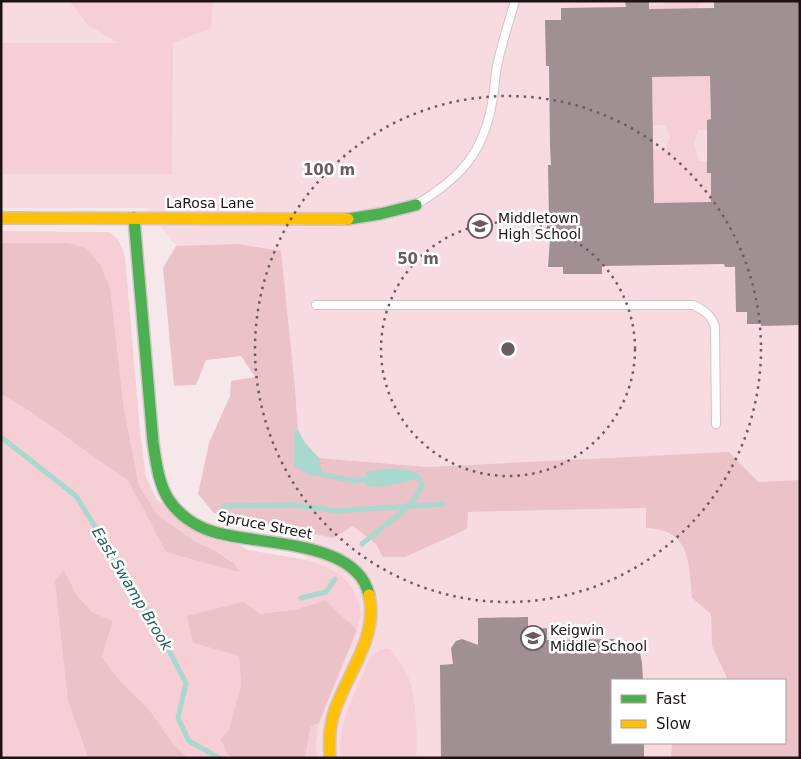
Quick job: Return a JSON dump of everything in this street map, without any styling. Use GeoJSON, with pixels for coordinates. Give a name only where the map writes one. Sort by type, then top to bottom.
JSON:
{"type":"FeatureCollection","features":[{"type":"Feature","properties":{"kind":"street","name":"LaRosa Lane"},"geometry":{"type":"LineString","coordinates":[[1,218],[344,219],[377,216],[416,205]]}},
{"type":"Feature","properties":{"kind":"street","name":"Spruce Street"},"geometry":{"type":"LineString","coordinates":[[134,218],[152,436],[161,484],[168,499],[180,512],[217,533],[281,543],[318,551],[334,557],[354,571],[364,582],[369,592],[372,606],[370,624],[366,640],[334,713],[328,740],[330,758]]}},
{"type":"Feature","properties":{"kind":"lane"},"geometry":{"type":"LineString","coordinates":[[416,205],[448,184],[466,166],[477,150],[488,120],[502,45],[515,1]]}},
{"type":"Feature","properties":{"kind":"lane"},"geometry":{"type":"LineString","coordinates":[[316,305],[693,305],[707,313],[712,318],[715,326],[716,424]]}},
{"type":"Feature","properties":{"kind":"shaded area","name":"Middletown High School"},"geometry":{"type":"Polygon","coordinates":[[[1,1],[800,1],[800,480],[758,482],[428,467],[319,458],[305,443],[298,430],[280,251],[238,244],[176,246],[147,208],[1,208],[1,1]]]}},
{"type":"Feature","properties":{"kind":"shaded area"},"geometry":{"type":"Polygon","coordinates":[[[69,1],[213,1],[211,28],[173,43],[172,174],[1,174],[1,43],[118,43],[88,25],[69,1]]]}},
{"type":"Feature","properties":{"kind":"shaded area"},"geometry":{"type":"Polygon","coordinates":[[[668,1],[701,1],[697,8],[692,10],[689,8],[650,9],[649,6],[662,5],[668,1]]]}},
{"type":"Feature","properties":{"kind":"shaded area"},"geometry":{"type":"Polygon","coordinates":[[[710,76],[711,119],[707,120],[707,130],[698,130],[694,144],[699,161],[707,161],[711,173],[711,202],[646,204],[654,188],[653,150],[666,150],[670,137],[665,125],[653,125],[652,89],[644,77],[710,76]]]}},
{"type":"Feature","properties":{"kind":"shaded area"},"geometry":{"type":"Polygon","coordinates":[[[1,231],[108,232],[120,242],[125,257],[140,431],[146,477],[157,500],[248,550],[307,560],[329,568],[343,577],[352,587],[361,615],[357,630],[325,600],[297,609],[260,614],[193,643],[239,656],[241,684],[229,731],[220,739],[230,758],[188,758],[174,745],[148,708],[118,679],[102,656],[113,621],[92,612],[76,594],[68,701],[88,758],[1,758],[1,394],[31,412],[128,481],[166,552],[196,559],[233,561],[194,541],[157,514],[139,486],[123,403],[68,243],[1,243],[1,231]]]}},
{"type":"Feature","properties":{"kind":"shaded area"},"geometry":{"type":"Polygon","coordinates":[[[1,243],[68,243],[86,248],[100,264],[110,288],[123,403],[139,486],[157,514],[194,541],[214,550],[233,562],[239,572],[166,552],[128,481],[31,412],[1,394],[1,243]]]}},
{"type":"Feature","properties":{"kind":"shaded area"},"geometry":{"type":"Polygon","coordinates":[[[238,244],[281,251],[298,430],[305,443],[319,458],[428,467],[729,452],[758,482],[800,480],[800,758],[671,758],[672,744],[786,744],[786,679],[725,679],[727,678],[712,646],[711,614],[692,598],[690,573],[685,551],[680,542],[672,535],[661,530],[646,528],[646,508],[468,512],[467,529],[405,557],[383,557],[376,544],[353,526],[333,538],[214,513],[198,494],[209,443],[230,396],[231,381],[255,377],[241,356],[206,360],[196,385],[174,386],[163,268],[176,246],[238,244]]]}},
{"type":"Feature","properties":{"kind":"shaded area"},"geometry":{"type":"Polygon","coordinates":[[[298,430],[305,443],[319,458],[322,472],[320,474],[311,476],[294,466],[294,431],[298,430]]]}},
{"type":"Feature","properties":{"kind":"shaded area"},"geometry":{"type":"Polygon","coordinates":[[[382,469],[405,469],[419,474],[419,478],[399,484],[377,487],[365,484],[366,472],[382,469]]]}},
{"type":"Feature","properties":{"kind":"shaded area","name":"Keigwin Middle School"},"geometry":{"type":"Polygon","coordinates":[[[646,508],[660,529],[679,540],[689,558],[692,598],[711,613],[712,646],[727,678],[611,679],[611,744],[672,744],[671,758],[317,758],[316,744],[319,723],[357,630],[361,615],[352,587],[343,577],[307,560],[305,532],[333,538],[353,526],[376,544],[383,557],[467,512],[646,508]]]}},
{"type":"Feature","properties":{"kind":"shaded area"},"geometry":{"type":"Polygon","coordinates":[[[64,570],[76,594],[92,612],[113,621],[102,656],[118,679],[148,708],[174,745],[188,758],[88,758],[68,701],[55,581],[64,570]]]}},
{"type":"Feature","properties":{"kind":"shaded area"},"geometry":{"type":"Polygon","coordinates":[[[325,600],[357,630],[319,723],[311,726],[305,758],[230,758],[220,739],[229,730],[241,684],[239,656],[193,643],[187,616],[243,602],[260,614],[297,609],[325,600]]]}},
{"type":"Feature","properties":{"kind":"shaded area"},"geometry":{"type":"Polygon","coordinates":[[[381,649],[392,651],[409,679],[416,718],[416,758],[341,758],[342,732],[349,708],[369,660],[381,649]]]}},
{"type":"Feature","properties":{"kind":"shaded area"},"geometry":{"type":"Polygon","coordinates":[[[319,723],[316,744],[317,758],[305,758],[311,726],[319,723]]]}},
{"type":"Feature","properties":{"kind":"building"},"geometry":{"type":"Polygon","coordinates":[[[625,1],[649,1],[649,9],[714,8],[714,1],[800,1],[800,325],[761,326],[761,324],[747,324],[747,312],[736,312],[735,267],[725,267],[724,264],[602,266],[602,274],[563,274],[563,267],[548,267],[550,240],[547,235],[547,219],[549,219],[548,165],[551,165],[549,66],[546,66],[545,20],[561,20],[561,8],[626,7],[625,1]],[[710,76],[652,77],[654,203],[711,202],[711,173],[707,173],[707,120],[711,119],[710,76]]]}},
{"type":"Feature","properties":{"kind":"building"},"geometry":{"type":"Polygon","coordinates":[[[528,617],[528,629],[547,628],[547,640],[614,639],[614,644],[636,644],[639,648],[642,663],[643,679],[611,679],[611,744],[644,744],[644,758],[441,758],[440,665],[453,664],[451,648],[456,641],[462,639],[478,645],[478,618],[528,617]]]}},
{"type":"Feature","properties":{"kind":"waterway","name":"East Swamp Brook"},"geometry":{"type":"LineString","coordinates":[[1,437],[76,496],[151,616],[186,683],[178,718],[189,741],[219,758]]}},
{"type":"Feature","properties":{"kind":"waterway"},"geometry":{"type":"LineString","coordinates":[[320,474],[355,481],[364,479]]}},
{"type":"Feature","properties":{"kind":"waterway"},"geometry":{"type":"LineString","coordinates":[[362,544],[412,502],[422,485],[419,478]]}},
{"type":"Feature","properties":{"kind":"waterway"},"geometry":{"type":"LineString","coordinates":[[224,506],[296,505],[336,511],[443,504]]}},
{"type":"Feature","properties":{"kind":"waterway"},"geometry":{"type":"LineString","coordinates":[[301,598],[326,592],[335,579]]}},
{"type":"Feature","properties":{"kind":"traffic: fast"},"geometry":{"type":"LineString","coordinates":[[348,219],[380,214],[416,205]]}},
{"type":"Feature","properties":{"kind":"traffic: fast"},"geometry":{"type":"LineString","coordinates":[[134,218],[153,442],[160,479],[169,500],[187,519],[211,531],[230,536],[302,547],[345,563],[361,576],[369,595]]}},
{"type":"Feature","properties":{"kind":"traffic: slow"},"geometry":{"type":"LineString","coordinates":[[1,218],[348,219]]}},
{"type":"Feature","properties":{"kind":"traffic: slow"},"geometry":{"type":"LineString","coordinates":[[330,758],[333,716],[359,657],[369,627],[371,611],[369,595]]}},
{"type":"Feature","properties":{"kind":"place","name":"Middletown High School"},"geometry":{"type":"Point","coordinates":[480,226]}},
{"type":"Feature","properties":{"kind":"place","name":"Keigwin Middle School"},"geometry":{"type":"Point","coordinates":[533,638]}}]}
